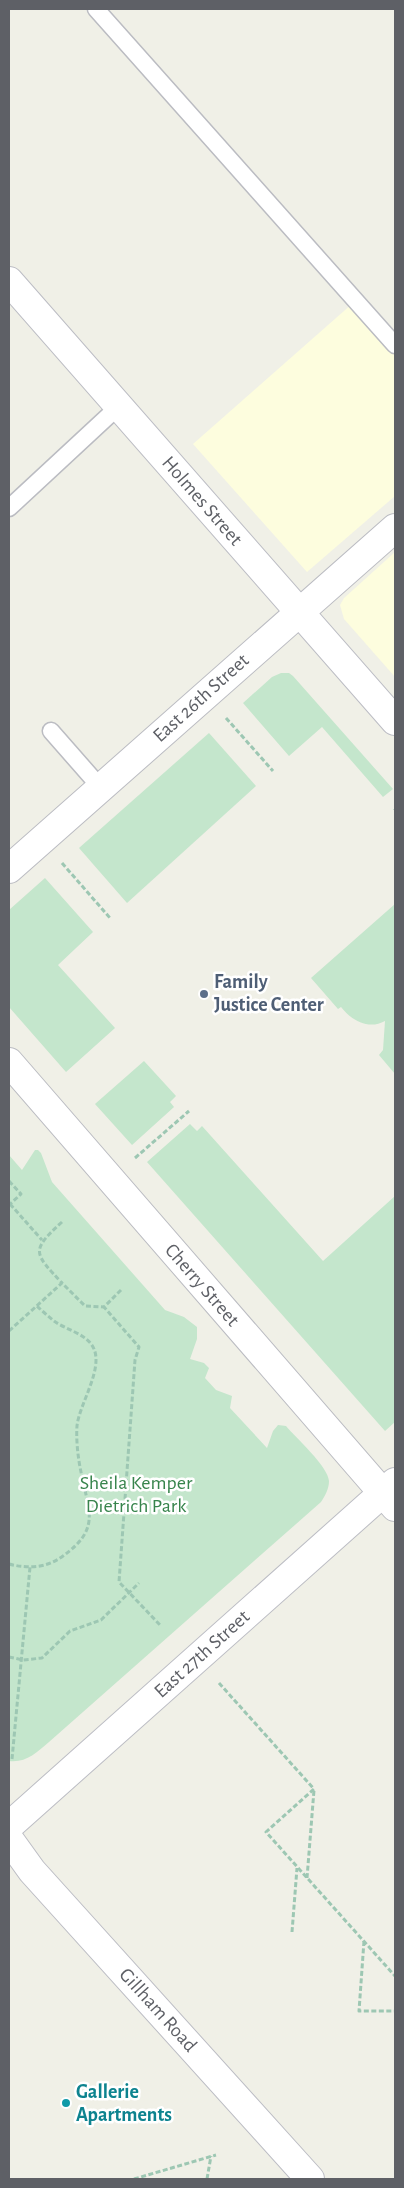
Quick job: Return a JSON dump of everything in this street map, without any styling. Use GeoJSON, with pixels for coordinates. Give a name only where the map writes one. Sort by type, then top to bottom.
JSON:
{"type":"FeatureCollection","features":[{"type":"Feature","properties":{"kind":"street","name":"Holmes Street"},"geometry":{"type":"LineString","coordinates":[[9,281],[395,721]]}},
{"type":"Feature","properties":{"kind":"street","name":"East 26th Street"},"geometry":{"type":"LineString","coordinates":[[9,869],[395,528]]}},
{"type":"Feature","properties":{"kind":"street","name":"Cherry Street"},"geometry":{"type":"LineString","coordinates":[[9,1062],[391,1494]]}},
{"type":"Feature","properties":{"kind":"street","name":"East 27th Street"},"geometry":{"type":"LineString","coordinates":[[9,1826],[391,1494]]}},
{"type":"Feature","properties":{"kind":"street","name":"Gillham Road"},"geometry":{"type":"LineString","coordinates":[[9,1839],[32,1871],[310,2179]]}},
{"type":"Feature","properties":{"kind":"lane"},"geometry":{"type":"LineString","coordinates":[[96,9],[395,345]]}},
{"type":"Feature","properties":{"kind":"lane"},"geometry":{"type":"LineString","coordinates":[[9,508],[118,406]]}},
{"type":"Feature","properties":{"kind":"lane"},"geometry":{"type":"LineString","coordinates":[[51,731],[101,788]]}},
{"type":"Feature","properties":{"kind":"path"},"geometry":{"type":"LineString","coordinates":[[231,724],[273,771]]}},
{"type":"Feature","properties":{"kind":"path"},"geometry":{"type":"LineString","coordinates":[[67,869],[110,918]]}},
{"type":"Feature","properties":{"kind":"path"},"geometry":{"type":"LineString","coordinates":[[135,1158],[189,1111]]}},
{"type":"Feature","properties":{"kind":"path"},"geometry":{"type":"LineString","coordinates":[[9,1181],[21,1194],[9,1204],[42,1240]]}},
{"type":"Feature","properties":{"kind":"path"},"geometry":{"type":"LineString","coordinates":[[62,1222],[42,1240],[40,1246],[43,1260],[85,1306],[104,1307],[139,1347],[135,1360],[119,1582],[160,1626]]}},
{"type":"Feature","properties":{"kind":"path"},"geometry":{"type":"LineString","coordinates":[[9,1331],[62,1283]]}},
{"type":"Feature","properties":{"kind":"path"},"geometry":{"type":"LineString","coordinates":[[104,1307],[121,1290]]}},
{"type":"Feature","properties":{"kind":"path"},"geometry":{"type":"LineString","coordinates":[[9,1564],[30,1567],[48,1565],[69,1552],[84,1534],[90,1521],[89,1500],[81,1472],[77,1426],[92,1379],[96,1356],[92,1346],[84,1338],[55,1322],[37,1306]]}},
{"type":"Feature","properties":{"kind":"path"},"geometry":{"type":"LineString","coordinates":[[12,1759],[23,1660],[30,1567]]}},
{"type":"Feature","properties":{"kind":"path"},"geometry":{"type":"LineString","coordinates":[[9,1657],[23,1660],[42,1658],[70,1632],[101,1620],[139,1582]]}},
{"type":"Feature","properties":{"kind":"path"},"geometry":{"type":"LineString","coordinates":[[219,1683],[314,1789],[307,1878]]}},
{"type":"Feature","properties":{"kind":"path"},"geometry":{"type":"LineString","coordinates":[[314,1789],[266,1832],[395,1976]]}},
{"type":"Feature","properties":{"kind":"path"},"geometry":{"type":"LineString","coordinates":[[292,1932],[297,1867]]}},
{"type":"Feature","properties":{"kind":"path"},"geometry":{"type":"LineString","coordinates":[[364,1941],[359,2011],[395,2011]]}},
{"type":"Feature","properties":{"kind":"path"},"geometry":{"type":"LineString","coordinates":[[134,2179],[216,2155]]}},
{"type":"Feature","properties":{"kind":"path"},"geometry":{"type":"LineString","coordinates":[[208,2179],[211,2156]]}},
{"type":"Feature","properties":{"kind":"shaded area"},"geometry":{"type":"Polygon","coordinates":[[[361,296],[395,333],[395,496],[307,572],[193,444],[361,296]]]}},
{"type":"Feature","properties":{"kind":"shaded area"},"geometry":{"type":"Polygon","coordinates":[[[395,552],[395,677],[344,619],[340,605],[344,598],[395,552]]]}},
{"type":"Feature","properties":{"kind":"green space"},"geometry":{"type":"Polygon","coordinates":[[[281,673],[289,673],[293,676],[393,789],[383,797],[322,727],[289,756],[243,703],[272,677],[281,673]]]}},
{"type":"Feature","properties":{"kind":"green space"},"geometry":{"type":"Polygon","coordinates":[[[209,733],[256,786],[127,903],[79,848],[209,733]]]}},
{"type":"Feature","properties":{"kind":"green space"},"geometry":{"type":"Polygon","coordinates":[[[45,878],[93,932],[58,965],[115,1028],[66,1072],[9,1007],[9,910],[45,878]]]}},
{"type":"Feature","properties":{"kind":"green space"},"geometry":{"type":"Polygon","coordinates":[[[395,904],[395,1074],[379,1055],[383,1050],[385,1021],[373,1025],[361,1023],[341,1007],[338,1009],[311,978],[395,904]]]}},
{"type":"Feature","properties":{"kind":"green space"},"geometry":{"type":"Polygon","coordinates":[[[144,1061],[176,1096],[170,1102],[174,1107],[132,1145],[95,1104],[144,1061]]]}},
{"type":"Feature","properties":{"kind":"green space"},"geometry":{"type":"Polygon","coordinates":[[[190,1124],[197,1131],[202,1126],[323,1261],[395,1196],[395,1422],[385,1431],[147,1162],[190,1124]]]}},
{"type":"Feature","properties":{"kind":"green space","name":"Sheila Kemper Dietrich Park"},"geometry":{"type":"Polygon","coordinates":[[[35,1150],[41,1153],[52,1182],[165,1310],[184,1317],[197,1327],[197,1339],[190,1359],[204,1363],[209,1368],[205,1378],[216,1390],[232,1396],[230,1408],[267,1448],[273,1431],[278,1425],[286,1426],[318,1460],[329,1481],[328,1490],[321,1502],[49,1742],[26,1759],[9,1761],[9,1155],[22,1170],[35,1150]]]}},
{"type":"Feature","properties":{"kind":"place","name":"Family Justice Center"},"geometry":{"type":"Point","coordinates":[204,994]}},
{"type":"Feature","properties":{"kind":"place","name":"Gallerie Apartments"},"geometry":{"type":"Point","coordinates":[66,2103]}}]}
